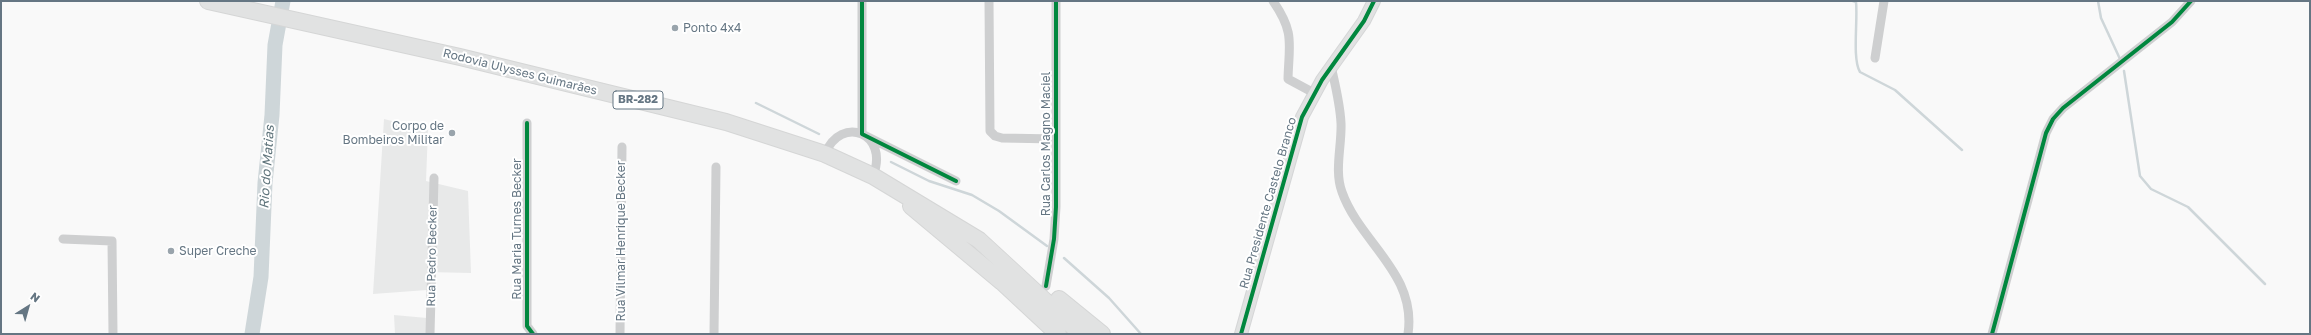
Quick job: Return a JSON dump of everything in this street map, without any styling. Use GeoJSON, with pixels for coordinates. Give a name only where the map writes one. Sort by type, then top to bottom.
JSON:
{"type":"FeatureCollection","features":[{"type":"Feature","properties":{"kind":"highway","name":"Rodovia Ulysses Guimarães"},"geometry":{"type":"LineString","coordinates":[[208,1],[460,57],[719,120],[825,154],[878,179],[979,240],[1081,334]]}},
{"type":"Feature","properties":{"kind":"highway"},"geometry":{"type":"LineString","coordinates":[[878,179],[1002,282],[1058,334]]}},
{"type":"Feature","properties":{"kind":"highway"},"geometry":{"type":"LineString","coordinates":[[979,240],[1046,286],[1102,334]]}},
{"type":"Feature","properties":{"kind":"street"},"geometry":{"type":"LineString","coordinates":[[862,1],[862,134],[875,147],[878,156],[878,179]]}},
{"type":"Feature","properties":{"kind":"street"},"geometry":{"type":"LineString","coordinates":[[989,1],[990,131],[994,136],[1002,138],[1056,139]]}},
{"type":"Feature","properties":{"kind":"street","name":"Rua Carlos Magno Maciel"},"geometry":{"type":"LineString","coordinates":[[1046,286],[1054,239],[1056,1]]}},
{"type":"Feature","properties":{"kind":"street"},"geometry":{"type":"LineString","coordinates":[[1273,1],[1290,31],[1288,79],[1314,93]]}},
{"type":"Feature","properties":{"kind":"street","name":"Rua Presidente Castelo Branco"},"geometry":{"type":"LineString","coordinates":[[1241,334],[1296,131],[1314,93],[1331,66],[1364,21],[1374,1]]}},
{"type":"Feature","properties":{"kind":"street"},"geometry":{"type":"LineString","coordinates":[[1875,58],[1884,1]]}},
{"type":"Feature","properties":{"kind":"street"},"geometry":{"type":"LineString","coordinates":[[1992,334],[2006,285],[2024,208],[2050,123],[2064,108],[2172,22],[2190,1]]}},
{"type":"Feature","properties":{"kind":"street"},"geometry":{"type":"LineString","coordinates":[[1331,66],[1341,115],[1340,186],[1353,212],[1388,262],[1406,294],[1410,310],[1408,334]]}},
{"type":"Feature","properties":{"kind":"street","name":"Rua Maria Turnes Becker"},"geometry":{"type":"LineString","coordinates":[[527,123],[527,326],[533,334]]}},
{"type":"Feature","properties":{"kind":"street"},"geometry":{"type":"LineString","coordinates":[[825,154],[835,139],[846,132],[862,134],[956,181]]}},
{"type":"Feature","properties":{"kind":"street","name":"Rua Vilmar Henrique Becker"},"geometry":{"type":"LineString","coordinates":[[620,334],[622,147]]}},
{"type":"Feature","properties":{"kind":"street"},"geometry":{"type":"LineString","coordinates":[[714,334],[716,168]]}},
{"type":"Feature","properties":{"kind":"street","name":"Rua Pedro Becker"},"geometry":{"type":"LineString","coordinates":[[430,334],[434,178]]}},
{"type":"Feature","properties":{"kind":"street"},"geometry":{"type":"LineString","coordinates":[[63,239],[112,241],[113,334]]}},
{"type":"Feature","properties":{"kind":"shaded area"},"geometry":{"type":"Polygon","coordinates":[[[384,119],[428,130],[426,181],[468,191],[471,273],[427,272],[427,290],[373,294],[384,119]]]}},
{"type":"Feature","properties":{"kind":"shaded area"},"geometry":{"type":"Polygon","coordinates":[[[394,315],[427,318],[427,334],[395,334],[394,315]]]}},
{"type":"Feature","properties":{"kind":"waterway","name":"Rio do Matias"},"geometry":{"type":"LineString","coordinates":[[252,334],[261,277],[265,183],[272,115],[275,45],[283,1]]}},
{"type":"Feature","properties":{"kind":"waterway"},"geometry":{"type":"LineString","coordinates":[[1853,1],[1856,2],[1856,58],[1860,72],[1895,90],[1962,150]]}},
{"type":"Feature","properties":{"kind":"waterway"},"geometry":{"type":"LineString","coordinates":[[2098,1],[2101,18],[2120,59]]}},
{"type":"Feature","properties":{"kind":"waterway"},"geometry":{"type":"LineString","coordinates":[[2124,71],[2140,176],[2151,189],[2188,207],[2265,284]]}},
{"type":"Feature","properties":{"kind":"waterway"},"geometry":{"type":"LineString","coordinates":[[756,103],[819,134]]}},
{"type":"Feature","properties":{"kind":"waterway"},"geometry":{"type":"LineString","coordinates":[[891,162],[929,181],[972,195],[999,211],[1047,246]]}},
{"type":"Feature","properties":{"kind":"waterway"},"geometry":{"type":"LineString","coordinates":[[1064,258],[1109,298],[1141,334]]}},
{"type":"Feature","properties":{"kind":"cycle path"},"geometry":{"type":"LineString","coordinates":[[862,1],[862,134],[956,181]]}},
{"type":"Feature","properties":{"kind":"cycle path"},"geometry":{"type":"LineString","coordinates":[[1046,286],[1054,239],[1056,207],[1056,1]]}},
{"type":"Feature","properties":{"kind":"cycle path"},"geometry":{"type":"LineString","coordinates":[[1241,334],[1302,117],[1322,80],[1364,21],[1374,1]]}},
{"type":"Feature","properties":{"kind":"cycle path"},"geometry":{"type":"LineString","coordinates":[[1992,334],[2046,133],[2053,119],[2063,108],[2172,22],[2191,1]]}},
{"type":"Feature","properties":{"kind":"cycle path"},"geometry":{"type":"LineString","coordinates":[[527,123],[527,326],[533,334]]}},
{"type":"Feature","properties":{"kind":"place","name":"Ponto 4x4"},"geometry":{"type":"Point","coordinates":[675,28]}},
{"type":"Feature","properties":{"kind":"place","name":"Corpo de Bombeiros Militar"},"geometry":{"type":"Point","coordinates":[452,133]}},
{"type":"Feature","properties":{"kind":"place","name":"Super Creche"},"geometry":{"type":"Point","coordinates":[171,251]}}]}
